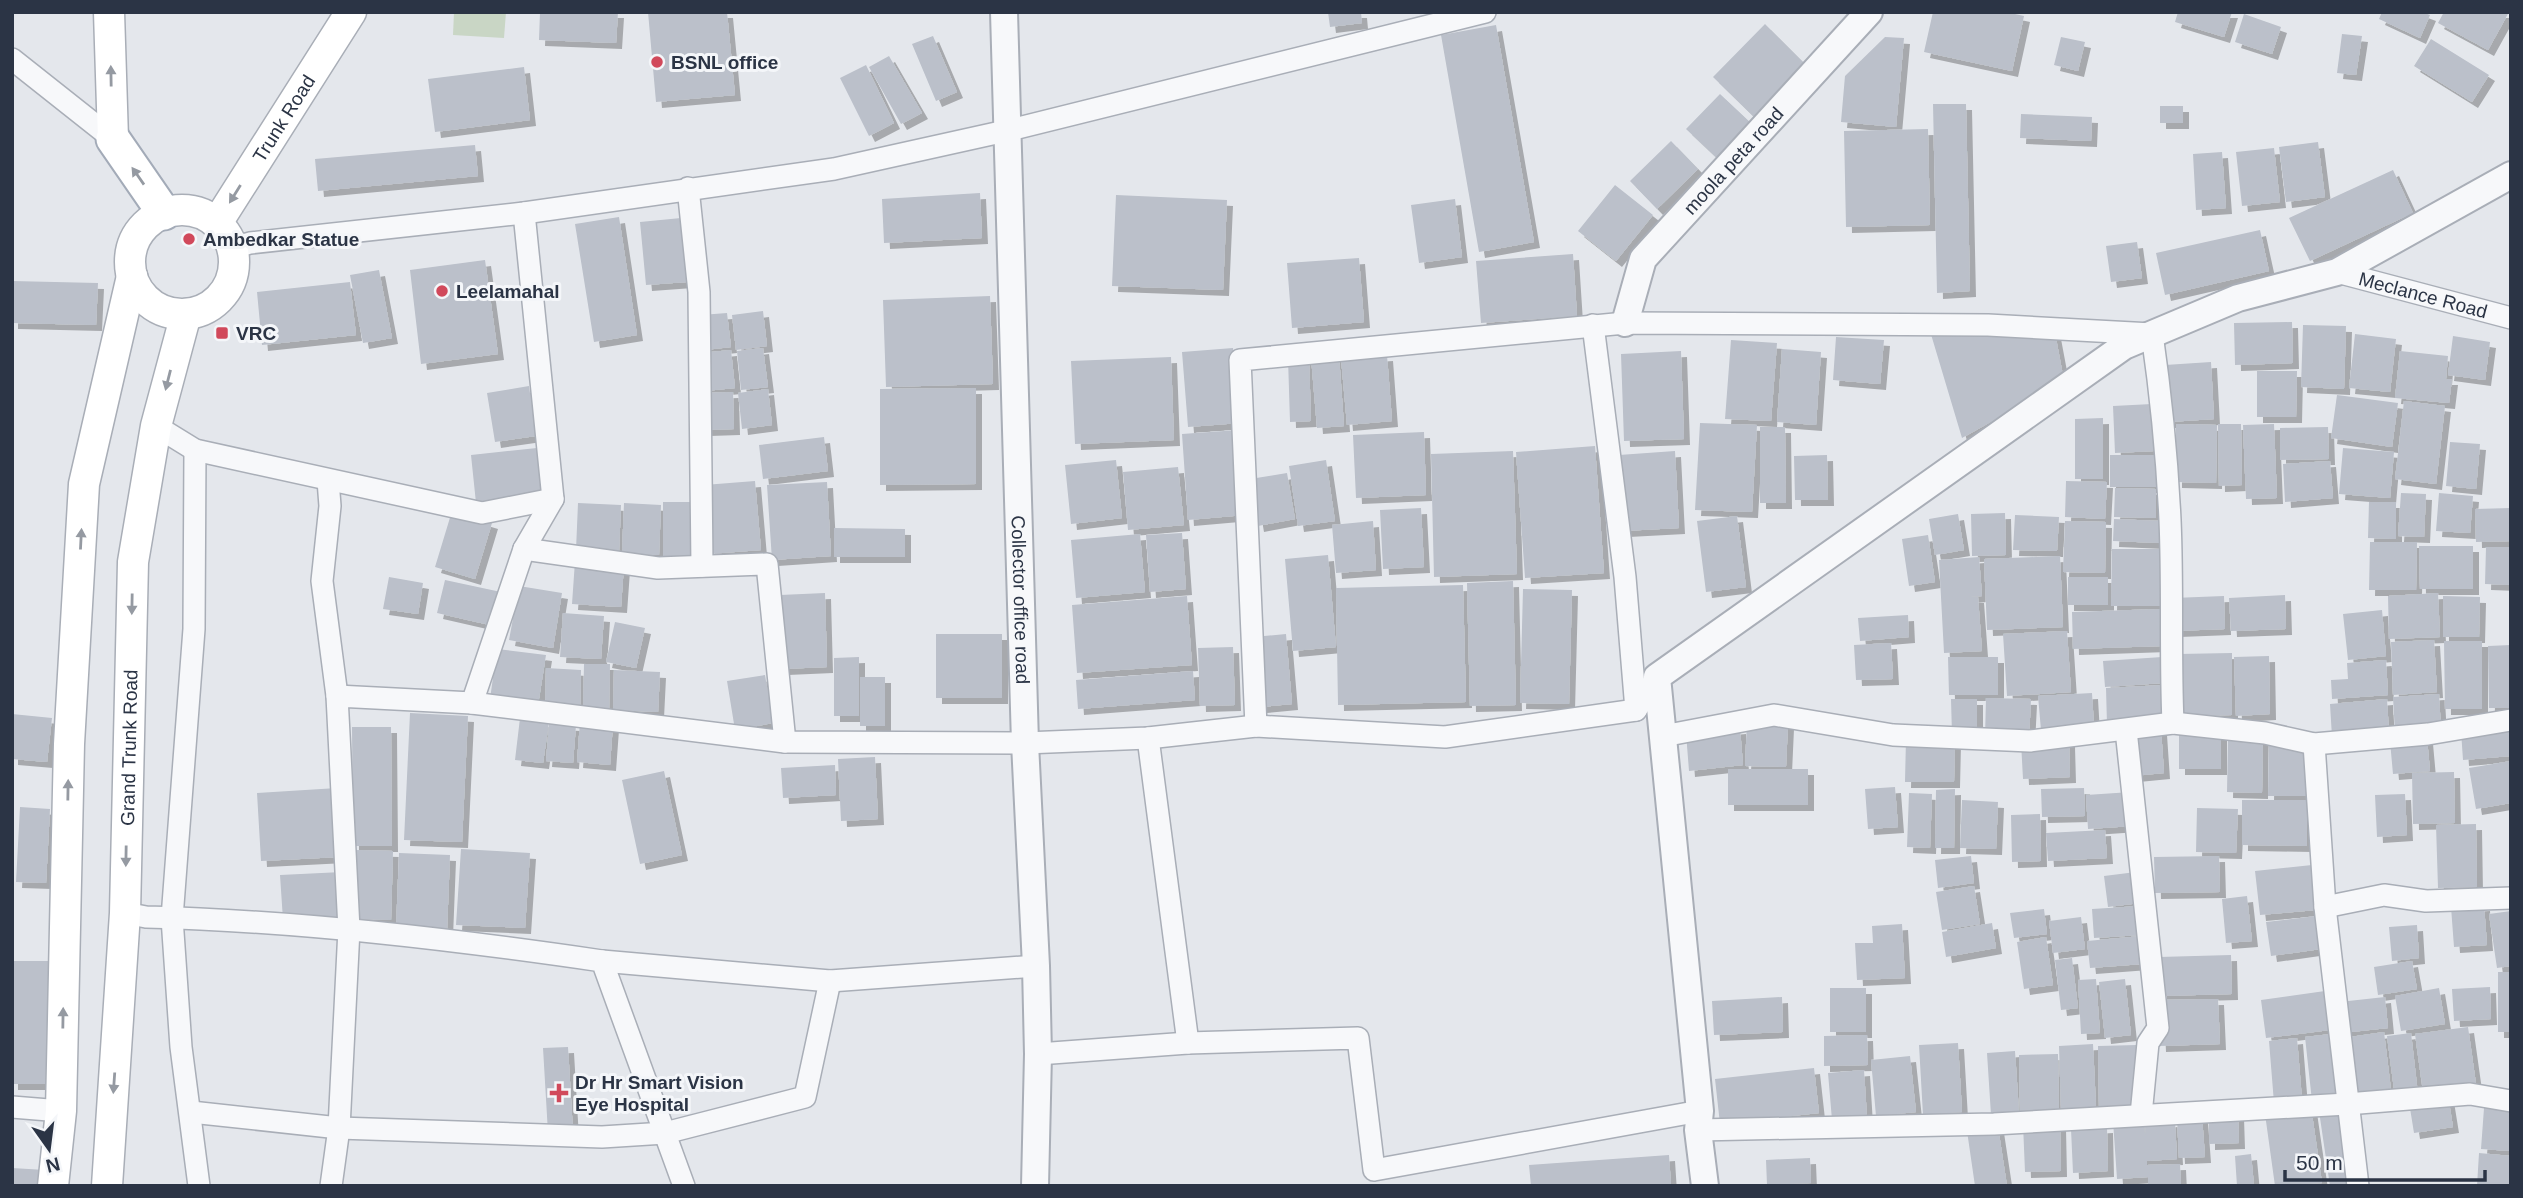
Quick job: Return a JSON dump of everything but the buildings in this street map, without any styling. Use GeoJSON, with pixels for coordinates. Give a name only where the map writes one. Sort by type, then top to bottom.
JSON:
{"type":"FeatureCollection","features":[{"type":"Feature","properties":{"kind":"main road"},"geometry":{"type":"LineString","coordinates":[[109,12],[113,139],[164,213]]}},
{"type":"Feature","properties":{"kind":"main road","name":"Trunk Road"},"geometry":{"type":"LineString","coordinates":[[217,223],[351,12]]}},
{"type":"Feature","properties":{"kind":"main road"},"geometry":{"type":"LineString","coordinates":[[53,1186],[61,1111],[69,744],[84,484],[132,276],[131,253],[140,231],[164,213],[182,210],[201,213],[217,223],[233,248],[234,271],[225,292],[208,308],[186,314],[162,310],[143,297],[132,276]]}},
{"type":"Feature","properties":{"kind":"main road","name":"Grand Trunk Road"},"geometry":{"type":"LineString","coordinates":[[107,1186],[125,913],[133,562],[156,426],[186,314]]}},
{"type":"Feature","properties":{"kind":"street","name":"Collector office road"},"geometry":{"type":"LineString","coordinates":[[1004,12],[1010,130],[1025,743],[1036,966],[1038,1055],[1035,1186]]}},
{"type":"Feature","properties":{"kind":"street"},"geometry":{"type":"LineString","coordinates":[[233,248],[250,243],[524,213],[834,169],[1010,130],[1485,12]]}},
{"type":"Feature","properties":{"kind":"street","name":"moola peta road"},"geometry":{"type":"LineString","coordinates":[[1625,323],[1643,259],[1869,12]]}},
{"type":"Feature","properties":{"kind":"street"},"geometry":{"type":"LineString","coordinates":[[12,59],[113,139]]}},
{"type":"Feature","properties":{"kind":"street"},"geometry":{"type":"LineString","coordinates":[[337,696],[472,703],[785,742],[1025,743],[1148,738],[1256,726],[1445,737],[1636,710],[1657,677],[2124,346],[2238,298],[2337,272],[2511,175]]}},
{"type":"Feature","properties":{"kind":"street"},"geometry":{"type":"LineString","coordinates":[[688,188],[699,292],[702,566]]}},
{"type":"Feature","properties":{"kind":"street"},"geometry":{"type":"LineString","coordinates":[[472,703],[524,549],[553,499],[524,213]]}},
{"type":"Feature","properties":{"kind":"street","name":"Meclance Road"},"geometry":{"type":"LineString","coordinates":[[2337,272],[2511,318]]}},
{"type":"Feature","properties":{"kind":"street"},"geometry":{"type":"LineString","coordinates":[[1256,726],[1240,360],[1625,323],[1988,325],[2152,334]]}},
{"type":"Feature","properties":{"kind":"street"},"geometry":{"type":"LineString","coordinates":[[1593,325],[1625,577],[1636,710]]}},
{"type":"Feature","properties":{"kind":"street"},"geometry":{"type":"LineString","coordinates":[[2152,334],[2164,423],[2170,522],[2169,637],[2173,723]]}},
{"type":"Feature","properties":{"kind":"street"},"geometry":{"type":"LineString","coordinates":[[156,426],[195,450],[482,513],[553,499]]}},
{"type":"Feature","properties":{"kind":"street"},"geometry":{"type":"LineString","coordinates":[[195,450],[194,629],[172,918],[181,1048],[199,1186]]}},
{"type":"Feature","properties":{"kind":"street"},"geometry":{"type":"LineString","coordinates":[[328,480],[330,506],[322,580],[337,696],[349,929],[339,1128],[331,1186]]}},
{"type":"Feature","properties":{"kind":"street"},"geometry":{"type":"LineString","coordinates":[[524,549],[658,568],[767,564],[785,742]]}},
{"type":"Feature","properties":{"kind":"street"},"geometry":{"type":"LineString","coordinates":[[1657,677],[1704,1186]]}},
{"type":"Feature","properties":{"kind":"street"},"geometry":{"type":"LineString","coordinates":[[1662,736],[1774,715],[1893,735],[2016,741],[2173,723],[2265,733],[2314,744],[2428,734],[2511,720]]}},
{"type":"Feature","properties":{"kind":"street"},"geometry":{"type":"LineString","coordinates":[[2126,730],[2158,1028],[2148,1043],[2141,1115]]}},
{"type":"Feature","properties":{"kind":"street"},"geometry":{"type":"LineString","coordinates":[[1148,738],[1188,1043]]}},
{"type":"Feature","properties":{"kind":"street"},"geometry":{"type":"LineString","coordinates":[[2314,744],[2325,907],[2358,1186]]}},
{"type":"Feature","properties":{"kind":"street"},"geometry":{"type":"LineString","coordinates":[[2325,907],[2384,895],[2426,901],[2511,898]]}},
{"type":"Feature","properties":{"kind":"street"},"geometry":{"type":"LineString","coordinates":[[125,913],[349,929],[602,961],[830,981],[1036,966]]}},
{"type":"Feature","properties":{"kind":"street"},"geometry":{"type":"LineString","coordinates":[[602,961],[684,1186]]}},
{"type":"Feature","properties":{"kind":"street"},"geometry":{"type":"LineString","coordinates":[[191,1112],[339,1128],[602,1137],[664,1133],[805,1097],[830,981]]}},
{"type":"Feature","properties":{"kind":"street"},"geometry":{"type":"LineString","coordinates":[[1038,1055],[1188,1043],[1358,1038],[1373,1178],[1699,1120],[1994,1124],[2347,1104],[2470,1094],[2511,1101]]}},
{"type":"Feature","properties":{"kind":"street"},"geometry":{"type":"LineString","coordinates":[[12,1107],[61,1111]]}},
{"type":"Feature","properties":{"kind":"green space"},"geometry":{"type":"Polygon","coordinates":[[[454,12],[506,12],[504,38],[453,35],[454,12]]]}},
{"type":"Feature","properties":{"kind":"place","name":"BSNL office"},"geometry":{"type":"Point","coordinates":[657,62]}},
{"type":"Feature","properties":{"kind":"place","name":"Ambedkar Statue"},"geometry":{"type":"Point","coordinates":[189,239]}},
{"type":"Feature","properties":{"kind":"place","name":"Leelamahal"},"geometry":{"type":"Point","coordinates":[442,291]}},
{"type":"Feature","properties":{"kind":"place","name":"VRC"},"geometry":{"type":"Point","coordinates":[222,333]}},
{"type":"Feature","properties":{"kind":"place","name":"Dr Hr Smart Vision Eye Hospital"},"geometry":{"type":"Point","coordinates":[559,1093]}}]}
